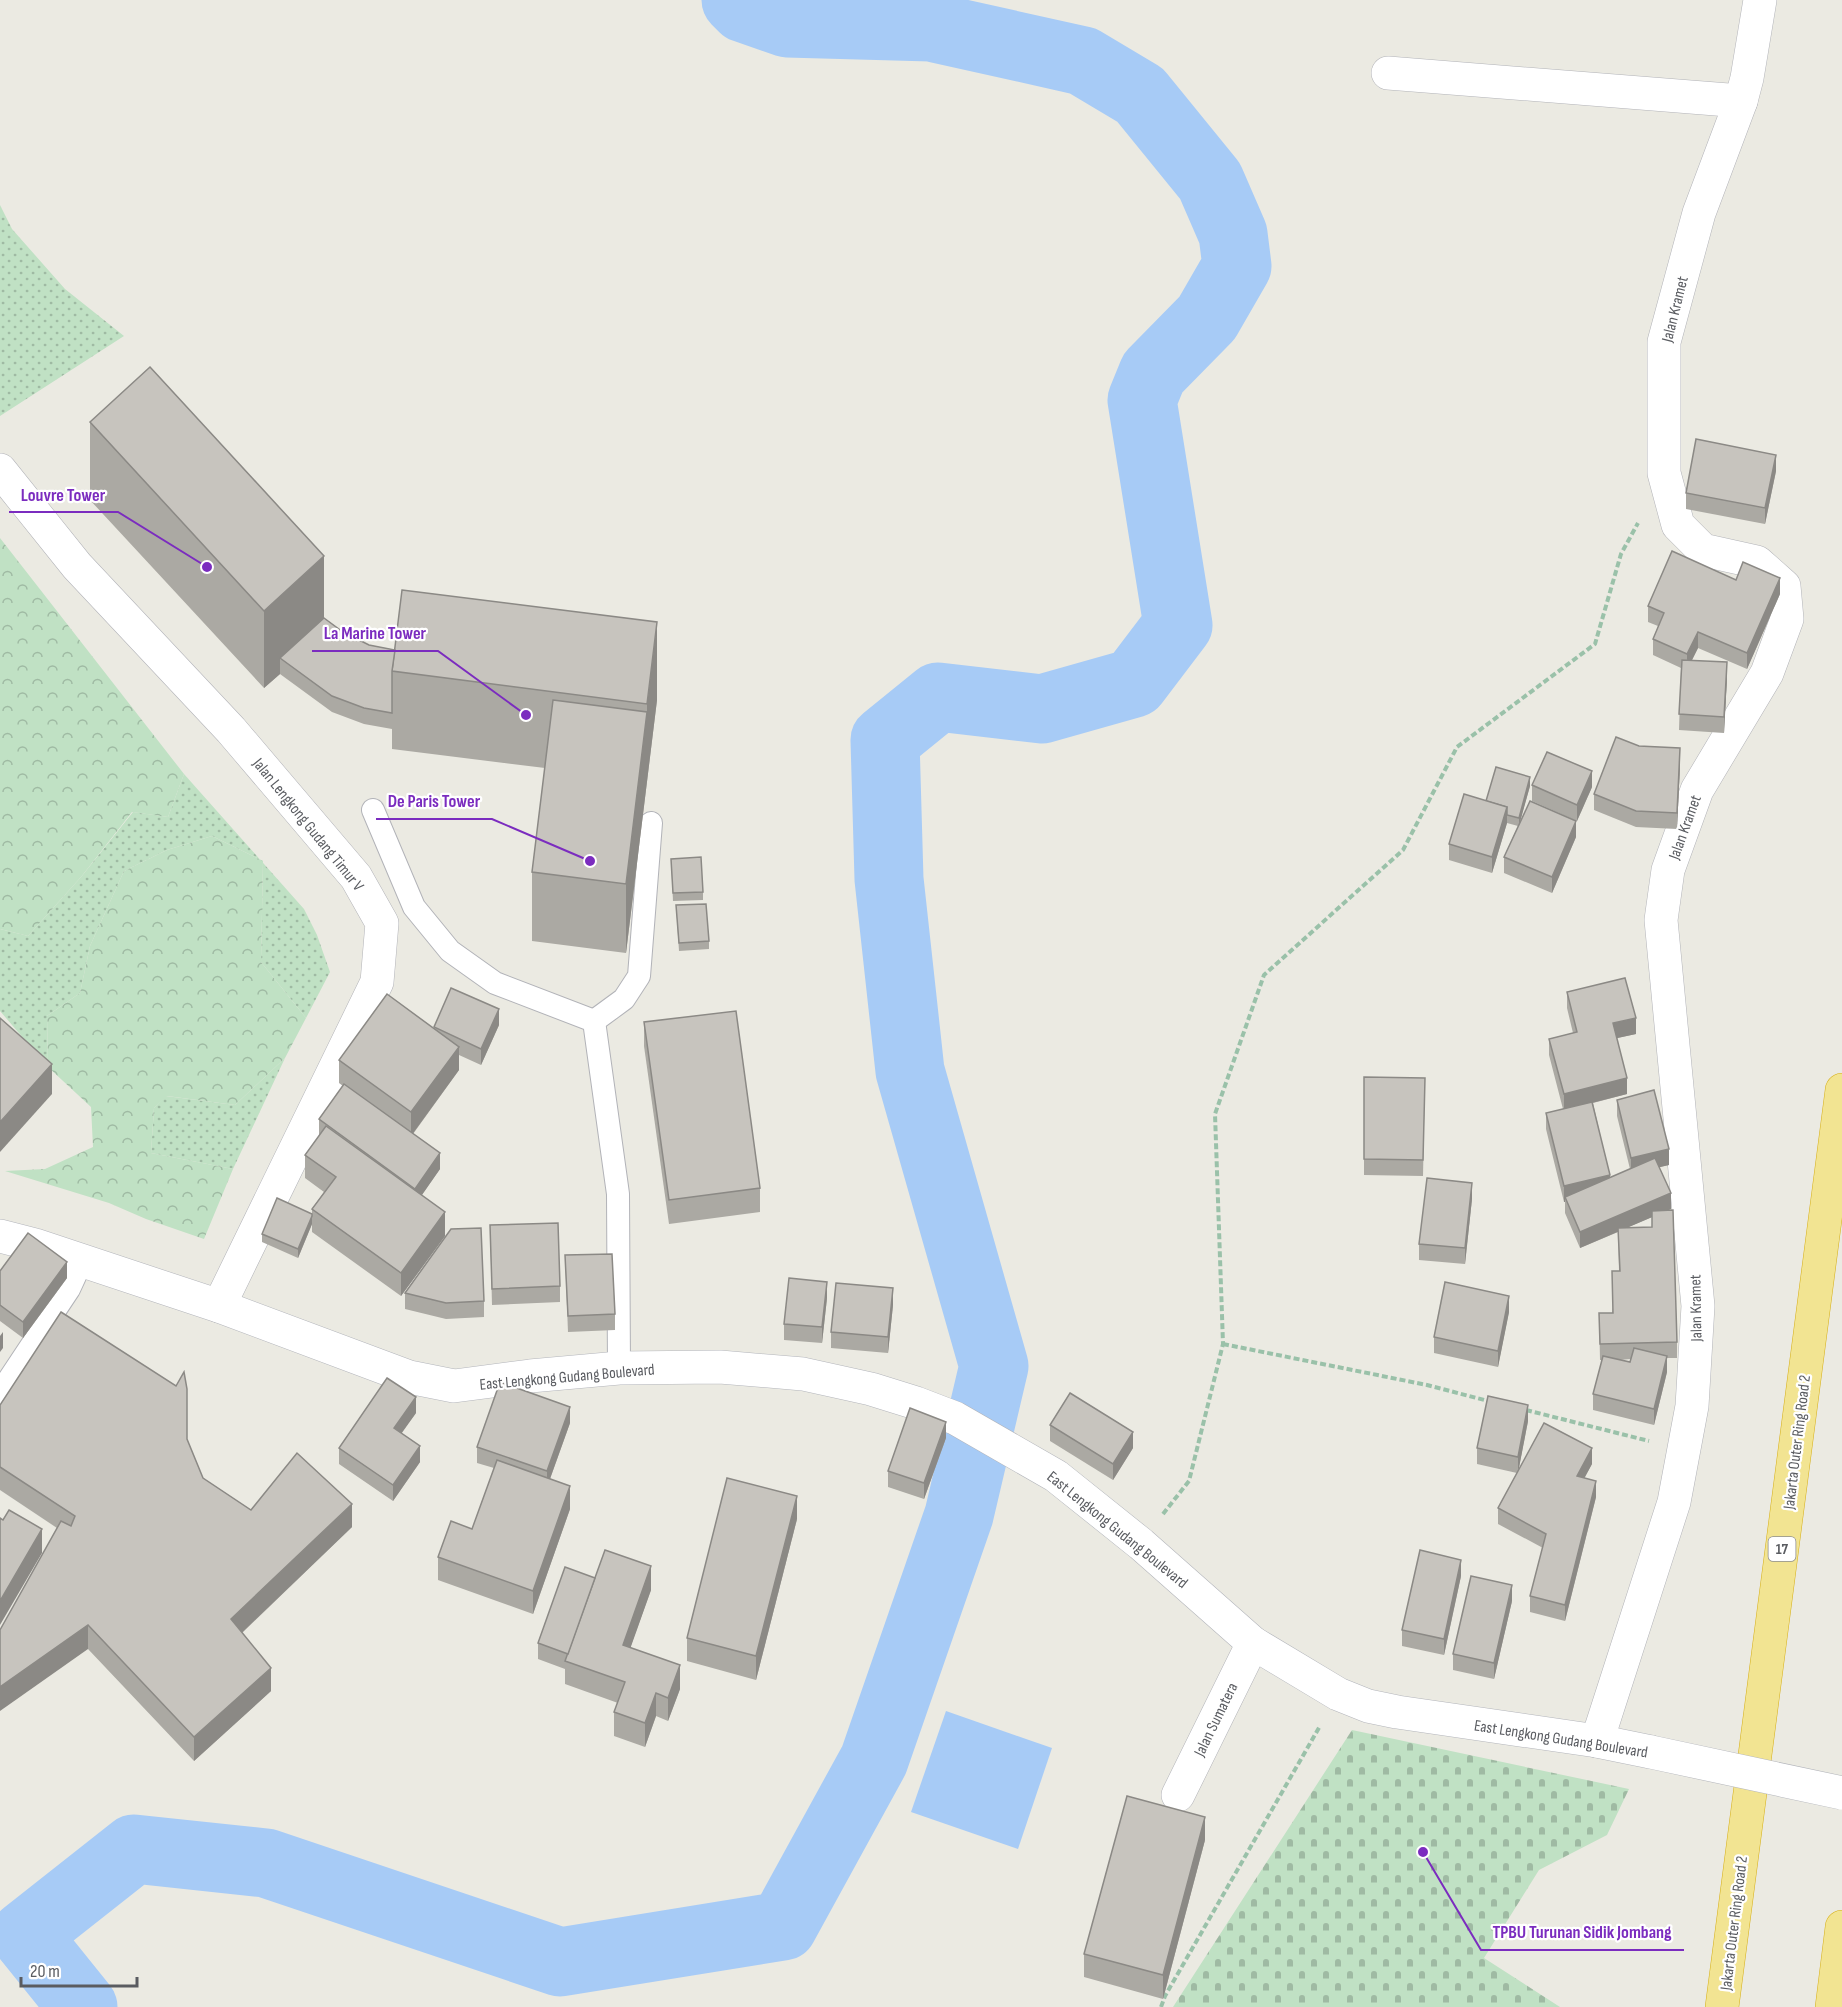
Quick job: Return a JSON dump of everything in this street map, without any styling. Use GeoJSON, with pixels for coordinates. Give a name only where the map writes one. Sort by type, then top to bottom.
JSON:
{"type":"FeatureCollection","features":[{"type":"Feature","properties":{"kind":"highway","name":"Jakarta Outer Ring Road 2"},"geometry":{"type":"LineString","coordinates":[[1722,2007],[1842,1090]]}},
{"type":"Feature","properties":{"kind":"highway"},"geometry":{"type":"LineString","coordinates":[[1832,2007],[1842,1927]]}},
{"type":"Feature","properties":{"kind":"street","name":"Jalan Kramet"},"geometry":{"type":"LineString","coordinates":[[1597,1741],[1674,1502],[1692,1406],[1698,1306],[1661,920],[1668,870],[1697,789],[1767,673],[1786,619],[1784,586],[1757,562],[1703,550],[1678,525],[1664,473],[1664,342],[1699,213],[1741,101],[1760,0]]}},
{"type":"Feature","properties":{"kind":"street"},"geometry":{"type":"LineString","coordinates":[[1388,73],[1741,101]]}},
{"type":"Feature","properties":{"kind":"street","name":"Jalan Lengkong Gudang Timur V"},"geometry":{"type":"LineString","coordinates":[[0,470],[77,566],[246,747],[356,877],[382,923],[377,982],[219,1305]]}},
{"type":"Feature","properties":{"kind":"street","name":"East Lengkong Gudang Boulevard"},"geometry":{"type":"LineString","coordinates":[[0,1236],[35,1245],[219,1305],[409,1377],[454,1386],[619,1368],[720,1367],[804,1374],[871,1389],[955,1418],[1056,1476],[1141,1544],[1253,1643],[1338,1694],[1368,1706],[1388,1710],[1597,1741],[1842,1793]]}},
{"type":"Feature","properties":{"kind":"street","name":"Jalan Sumatera"},"geometry":{"type":"LineString","coordinates":[[1178,1795],[1253,1643]]}},
{"type":"Feature","properties":{"kind":"lane"},"geometry":{"type":"LineString","coordinates":[[373,810],[414,907],[450,951],[495,983],[594,1021]]}},
{"type":"Feature","properties":{"kind":"lane"},"geometry":{"type":"LineString","coordinates":[[594,1021],[624,999],[639,976],[651,823]]}},
{"type":"Feature","properties":{"kind":"lane"},"geometry":{"type":"LineString","coordinates":[[594,1021],[618,1194],[619,1368]]}},
{"type":"Feature","properties":{"kind":"lane"},"geometry":{"type":"LineString","coordinates":[[0,1394],[69,1289],[82,1261]]}},
{"type":"Feature","properties":{"kind":"path"},"geometry":{"type":"LineString","coordinates":[[1141,1544],[1189,1481],[1223,1344],[1215,1114],[1264,975],[1403,850],[1457,747],[1595,644],[1621,554],[1664,473]]}},
{"type":"Feature","properties":{"kind":"path"},"geometry":{"type":"LineString","coordinates":[[1223,1344],[1494,1402]]}},
{"type":"Feature","properties":{"kind":"path"},"geometry":{"type":"LineString","coordinates":[[1516,1408],[1684,1450]]}},
{"type":"Feature","properties":{"kind":"path"},"geometry":{"type":"LineString","coordinates":[[1161,2007],[1338,1694]]}},
{"type":"Feature","properties":{"kind":"green space"},"geometry":{"type":"Polygon","coordinates":[[[0,205],[12,229],[65,289],[124,336],[0,416],[0,205]]]}},
{"type":"Feature","properties":{"kind":"green space"},"geometry":{"type":"Polygon","coordinates":[[[0,538],[184,774],[168,817],[132,812],[81,877],[28,936],[0,929],[0,538]]]}},
{"type":"Feature","properties":{"kind":"green space"},"geometry":{"type":"Polygon","coordinates":[[[184,774],[260,860],[212,836],[167,850],[124,871],[90,946],[80,993],[47,1016],[48,1067],[0,1011],[0,929],[28,936],[81,877],[133,812],[168,817],[184,774]]]}},
{"type":"Feature","properties":{"kind":"green space"},"geometry":{"type":"Polygon","coordinates":[[[212,836],[263,861],[261,962],[306,1018],[285,1058],[235,1105],[167,1096],[154,1108],[151,1153],[233,1169],[204,1239],[146,1219],[109,1203],[5,1171],[45,1169],[93,1147],[91,1107],[48,1067],[47,1016],[80,993],[90,946],[124,871],[167,850],[212,836]]]}},
{"type":"Feature","properties":{"kind":"green space"},"geometry":{"type":"Polygon","coordinates":[[[263,863],[304,909],[317,935],[330,972],[306,1018],[261,962],[263,863]]]}},
{"type":"Feature","properties":{"kind":"green space"},"geometry":{"type":"Polygon","coordinates":[[[285,1058],[233,1169],[151,1153],[154,1108],[166,1096],[235,1105],[285,1058]]]}},
{"type":"Feature","properties":{"kind":"green space"},"geometry":{"type":"Polygon","coordinates":[[[1352,1730],[1629,1789],[1607,1835],[1539,1870],[1484,1958],[1560,2007],[1173,2007],[1352,1730]]]}},
{"type":"Feature","properties":{"kind":"water"},"geometry":{"type":"Polygon","coordinates":[[[946,1711],[1052,1748],[1018,1849],[911,1812],[946,1711]]]}},
{"type":"Feature","properties":{"kind":"building"},"geometry":{"type":"Polygon","coordinates":[[[150,367],[324,556],[264,611],[90,422],[150,367]]]}},
{"type":"Feature","properties":{"kind":"building"},"geometry":{"type":"Polygon","coordinates":[[[1696,439],[1776,455],[1765,508],[1686,493],[1696,439]]]}},
{"type":"Feature","properties":{"kind":"building"},"geometry":{"type":"Polygon","coordinates":[[[1672,551],[1736,580],[1743,562],[1780,578],[1747,653],[1698,632],[1687,654],[1653,639],[1664,613],[1648,606],[1672,551]]]}},
{"type":"Feature","properties":{"kind":"building"},"geometry":{"type":"Polygon","coordinates":[[[402,590],[657,622],[647,704],[392,671],[402,590]]]}},
{"type":"Feature","properties":{"kind":"building"},"geometry":{"type":"Polygon","coordinates":[[[324,618],[343,632],[369,645],[395,650],[392,671],[392,713],[364,708],[332,696],[280,658],[324,618]]]}},
{"type":"Feature","properties":{"kind":"building"},"geometry":{"type":"Polygon","coordinates":[[[1682,660],[1727,662],[1724,717],[1679,714],[1682,660]]]}},
{"type":"Feature","properties":{"kind":"building"},"geometry":{"type":"Polygon","coordinates":[[[553,700],[647,712],[626,884],[532,872],[553,700]]]}},
{"type":"Feature","properties":{"kind":"building"},"geometry":{"type":"Polygon","coordinates":[[[1616,737],[1639,746],[1680,748],[1677,813],[1636,811],[1594,794],[1616,737]]]}},
{"type":"Feature","properties":{"kind":"building"},"geometry":{"type":"Polygon","coordinates":[[[1547,752],[1592,771],[1577,805],[1532,785],[1547,752]]]}},
{"type":"Feature","properties":{"kind":"building"},"geometry":{"type":"Polygon","coordinates":[[[1496,767],[1530,777],[1519,818],[1507,815],[1507,807],[1486,801],[1496,767]]]}},
{"type":"Feature","properties":{"kind":"building"},"geometry":{"type":"Polygon","coordinates":[[[1464,794],[1507,807],[1492,857],[1449,844],[1464,794]]]}},
{"type":"Feature","properties":{"kind":"building"},"geometry":{"type":"Polygon","coordinates":[[[1530,801],[1576,821],[1552,877],[1504,857],[1530,801]]]}},
{"type":"Feature","properties":{"kind":"building"},"geometry":{"type":"Polygon","coordinates":[[[701,857],[703,892],[673,893],[671,859],[701,857]]]}},
{"type":"Feature","properties":{"kind":"building"},"geometry":{"type":"Polygon","coordinates":[[[706,904],[709,941],[679,943],[676,905],[706,904]]]}},
{"type":"Feature","properties":{"kind":"building"},"geometry":{"type":"Polygon","coordinates":[[[1625,978],[1636,1018],[1613,1023],[1627,1078],[1564,1094],[1549,1039],[1577,1032],[1567,992],[1625,978]]]}},
{"type":"Feature","properties":{"kind":"building"},"geometry":{"type":"Polygon","coordinates":[[[451,988],[499,1009],[481,1049],[434,1027],[451,988]]]}},
{"type":"Feature","properties":{"kind":"building"},"geometry":{"type":"Polygon","coordinates":[[[387,994],[459,1047],[411,1112],[339,1060],[387,994]]]}},
{"type":"Feature","properties":{"kind":"building"},"geometry":{"type":"Polygon","coordinates":[[[736,1011],[760,1188],[669,1200],[644,1022],[736,1011]]]}},
{"type":"Feature","properties":{"kind":"building"},"geometry":{"type":"Polygon","coordinates":[[[0,1018],[52,1064],[0,1122],[0,1018]]]}},
{"type":"Feature","properties":{"kind":"building"},"geometry":{"type":"Polygon","coordinates":[[[1364,1077],[1425,1078],[1423,1160],[1364,1159],[1364,1077]]]}},
{"type":"Feature","properties":{"kind":"building"},"geometry":{"type":"Polygon","coordinates":[[[344,1084],[440,1153],[415,1189],[319,1119],[344,1084]]]}},
{"type":"Feature","properties":{"kind":"building"},"geometry":{"type":"Polygon","coordinates":[[[1654,1090],[1669,1149],[1631,1158],[1617,1100],[1654,1090]]]}},
{"type":"Feature","properties":{"kind":"building"},"geometry":{"type":"Polygon","coordinates":[[[1592,1102],[1610,1175],[1564,1186],[1546,1113],[1592,1102]]]}},
{"type":"Feature","properties":{"kind":"building"},"geometry":{"type":"Polygon","coordinates":[[[326,1126],[445,1212],[401,1273],[312,1209],[336,1177],[305,1155],[326,1126]]]}},
{"type":"Feature","properties":{"kind":"building"},"geometry":{"type":"Polygon","coordinates":[[[1655,1158],[1671,1193],[1580,1232],[1565,1197],[1655,1158]]]}},
{"type":"Feature","properties":{"kind":"building"},"geometry":{"type":"Polygon","coordinates":[[[1427,1178],[1472,1183],[1465,1248],[1419,1244],[1427,1178]]]}},
{"type":"Feature","properties":{"kind":"building"},"geometry":{"type":"Polygon","coordinates":[[[277,1198],[312,1214],[298,1249],[262,1234],[277,1198]]]}},
{"type":"Feature","properties":{"kind":"building"},"geometry":{"type":"Polygon","coordinates":[[[1673,1210],[1677,1342],[1600,1344],[1599,1313],[1613,1313],[1612,1271],[1620,1271],[1618,1228],[1652,1227],[1652,1211],[1673,1210]]]}},
{"type":"Feature","properties":{"kind":"building"},"geometry":{"type":"Polygon","coordinates":[[[558,1223],[560,1286],[492,1289],[490,1225],[558,1223]]]}},
{"type":"Feature","properties":{"kind":"building"},"geometry":{"type":"Polygon","coordinates":[[[481,1228],[484,1301],[446,1303],[405,1293],[451,1229],[481,1228]]]}},
{"type":"Feature","properties":{"kind":"building"},"geometry":{"type":"Polygon","coordinates":[[[28,1233],[67,1262],[23,1322],[0,1305],[0,1271],[28,1233]]]}},
{"type":"Feature","properties":{"kind":"building"},"geometry":{"type":"Polygon","coordinates":[[[612,1254],[615,1314],[568,1316],[565,1255],[612,1254]]]}},
{"type":"Feature","properties":{"kind":"building"},"geometry":{"type":"Polygon","coordinates":[[[789,1278],[827,1282],[822,1327],[784,1324],[789,1278]]]}},
{"type":"Feature","properties":{"kind":"building"},"geometry":{"type":"Polygon","coordinates":[[[1445,1282],[1509,1296],[1498,1351],[1434,1337],[1445,1282]]]}},
{"type":"Feature","properties":{"kind":"building"},"geometry":{"type":"Polygon","coordinates":[[[836,1283],[893,1288],[888,1337],[831,1332],[836,1283]]]}},
{"type":"Feature","properties":{"kind":"building"},"geometry":{"type":"Polygon","coordinates":[[[61,1312],[176,1386],[184,1372],[187,1389],[187,1439],[203,1478],[251,1510],[297,1453],[352,1504],[231,1619],[271,1668],[194,1737],[88,1625],[0,1687],[0,1630],[61,1521],[71,1526],[75,1516],[0,1467],[0,1405],[61,1312]]]}},
{"type":"Feature","properties":{"kind":"building"},"geometry":{"type":"Polygon","coordinates":[[[1634,1348],[1667,1356],[1654,1409],[1593,1394],[1603,1356],[1630,1362],[1634,1348]]]}},
{"type":"Feature","properties":{"kind":"building"},"geometry":{"type":"Polygon","coordinates":[[[387,1378],[416,1397],[394,1428],[420,1446],[393,1485],[339,1448],[387,1378]]]}},
{"type":"Feature","properties":{"kind":"building"},"geometry":{"type":"Polygon","coordinates":[[[500,1382],[570,1407],[547,1471],[477,1447],[500,1382]]]}},
{"type":"Feature","properties":{"kind":"building"},"geometry":{"type":"Polygon","coordinates":[[[1070,1393],[1133,1432],[1113,1464],[1050,1425],[1070,1393]]]}},
{"type":"Feature","properties":{"kind":"building"},"geometry":{"type":"Polygon","coordinates":[[[1488,1396],[1528,1405],[1518,1457],[1477,1448],[1488,1396]]]}},
{"type":"Feature","properties":{"kind":"building"},"geometry":{"type":"Polygon","coordinates":[[[910,1408],[946,1422],[924,1483],[888,1471],[910,1408]]]}},
{"type":"Feature","properties":{"kind":"building"},"geometry":{"type":"Polygon","coordinates":[[[1544,1423],[1592,1448],[1577,1476],[1596,1481],[1565,1605],[1530,1596],[1546,1534],[1498,1508],[1544,1423]]]}},
{"type":"Feature","properties":{"kind":"building"},"geometry":{"type":"Polygon","coordinates":[[[497,1460],[570,1486],[533,1591],[438,1557],[451,1521],[472,1529],[497,1460]]]}},
{"type":"Feature","properties":{"kind":"building"},"geometry":{"type":"Polygon","coordinates":[[[727,1478],[797,1496],[756,1656],[687,1638],[727,1478]]]}},
{"type":"Feature","properties":{"kind":"building"},"geometry":{"type":"Polygon","coordinates":[[[9,1510],[42,1529],[0,1601],[0,1518],[3,1520],[9,1510]]]}},
{"type":"Feature","properties":{"kind":"building"},"geometry":{"type":"Polygon","coordinates":[[[605,1550],[651,1566],[623,1645],[680,1665],[668,1698],[656,1693],[645,1723],[614,1712],[625,1682],[565,1661],[605,1550]]]}},
{"type":"Feature","properties":{"kind":"building"},"geometry":{"type":"Polygon","coordinates":[[[1420,1550],[1461,1560],[1444,1639],[1402,1630],[1420,1550]]]}},
{"type":"Feature","properties":{"kind":"building"},"geometry":{"type":"Polygon","coordinates":[[[565,1567],[595,1578],[568,1654],[538,1643],[565,1567]]]}},
{"type":"Feature","properties":{"kind":"building"},"geometry":{"type":"Polygon","coordinates":[[[1471,1576],[1512,1585],[1494,1663],[1453,1654],[1471,1576]]]}},
{"type":"Feature","properties":{"kind":"building"},"geometry":{"type":"Polygon","coordinates":[[[1127,1796],[1205,1817],[1163,1975],[1084,1954],[1127,1796]]]}},
{"type":"Feature","properties":{"kind":"waterway"},"geometry":{"type":"LineString","coordinates":[[83,2007],[25,1935],[134,1849],[266,1863],[560,1962],[783,1926],[874,1760],[959,1515],[994,1366],[910,1071],[889,879],[885,740],[938,697],[1042,709],[1134,683],[1178,625],[1142,400],[1153,373],[1207,318],[1237,266],[1233,234],[1210,181],[1140,95],[1083,61],[931,27],[787,23],[744,8],[736,0]]}},
{"type":"Feature","properties":{"kind":"place","name":"Louvre Tower"},"geometry":{"type":"Point","coordinates":[207,567]}},
{"type":"Feature","properties":{"kind":"place","name":"La Marine Tower"},"geometry":{"type":"Point","coordinates":[526,715]}},
{"type":"Feature","properties":{"kind":"place","name":"De Paris Tower"},"geometry":{"type":"Point","coordinates":[590,861]}},
{"type":"Feature","properties":{"kind":"place","name":"TPBU Turunan Sidik Jombang"},"geometry":{"type":"Point","coordinates":[1423,1852]}}]}
